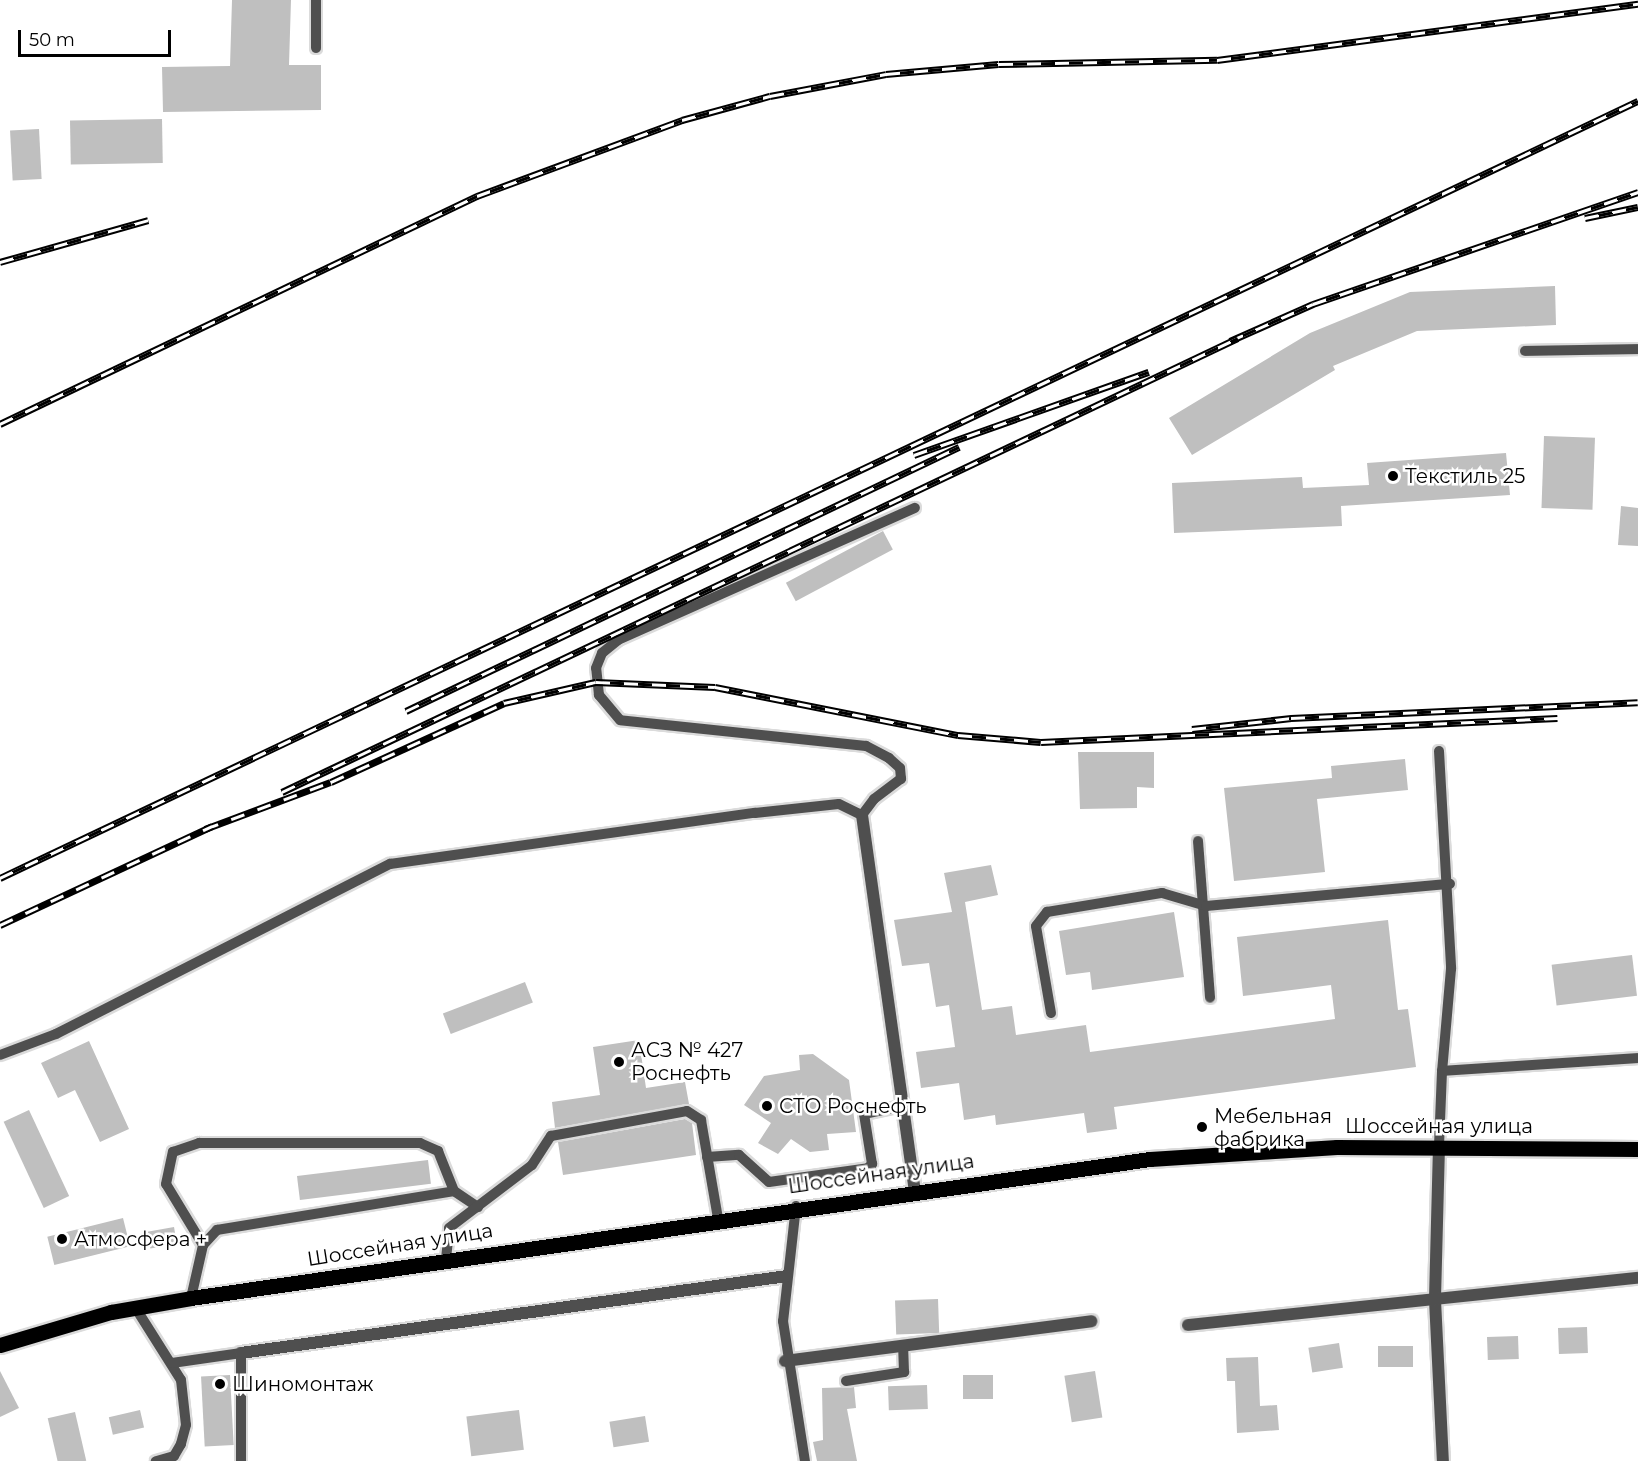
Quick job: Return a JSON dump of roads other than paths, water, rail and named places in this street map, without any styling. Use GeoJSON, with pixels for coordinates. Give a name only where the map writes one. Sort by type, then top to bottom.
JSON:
{"type":"FeatureCollection","features":[{"type":"Feature","properties":{"kind":"main road","name":"Шоссейная улица"},"geometry":{"type":"LineString","coordinates":[[0,1346],[51,1327],[135,1307],[796,1206],[1172,1157],[1438,1146],[1638,1149]]}},
{"type":"Feature","properties":{"kind":"street"},"geometry":{"type":"LineString","coordinates":[[862,815],[915,1191]]}},
{"type":"Feature","properties":{"kind":"street"},"geometry":{"type":"LineString","coordinates":[[1438,1146],[1435,1300],[1443,1461]]}},
{"type":"Feature","properties":{"kind":"street"},"geometry":{"type":"LineString","coordinates":[[241,1353],[787,1276]]}},
{"type":"Feature","properties":{"kind":"street"},"geometry":{"type":"LineString","coordinates":[[1188,1325],[1638,1278]]}},
{"type":"Feature","properties":{"kind":"street"},"geometry":{"type":"LineString","coordinates":[[785,1361],[1091,1321]]}},
{"type":"Feature","properties":{"kind":"lane"},"geometry":{"type":"LineString","coordinates":[[316,0],[316,48]]}},
{"type":"Feature","properties":{"kind":"lane"},"geometry":{"type":"LineString","coordinates":[[1525,351],[1638,349]]}},
{"type":"Feature","properties":{"kind":"lane"},"geometry":{"type":"LineString","coordinates":[[0,1055],[56,1034],[390,864],[755,813],[839,804],[862,815],[874,799],[901,779],[900,768],[889,758],[866,747],[620,720],[599,695],[596,668],[602,653],[618,640],[915,508]]}},
{"type":"Feature","properties":{"kind":"lane"},"geometry":{"type":"LineString","coordinates":[[1438,1146],[1451,969],[1450,884],[1439,751]]}},
{"type":"Feature","properties":{"kind":"lane"},"geometry":{"type":"LineString","coordinates":[[1198,841],[1206,906],[1210,998]]}},
{"type":"Feature","properties":{"kind":"lane"},"geometry":{"type":"LineString","coordinates":[[1051,1013],[1039,917],[1162,893],[1206,906],[1450,884]]}},
{"type":"Feature","properties":{"kind":"lane"},"geometry":{"type":"LineString","coordinates":[[1442,1071],[1638,1058]]}},
{"type":"Feature","properties":{"kind":"lane"},"geometry":{"type":"LineString","coordinates":[[707,1157],[739,1155],[769,1182],[868,1168],[872,1164],[864,1114],[902,1106]]}},
{"type":"Feature","properties":{"kind":"lane"},"geometry":{"type":"LineString","coordinates":[[446,1259],[449,1228],[532,1165],[543,1142],[564,1132],[687,1111],[700,1120],[718,1218]]}},
{"type":"Feature","properties":{"kind":"lane"},"geometry":{"type":"LineString","coordinates":[[203,1245],[166,1184],[173,1152],[199,1143],[420,1143],[438,1151],[454,1191],[478,1207]]}},
{"type":"Feature","properties":{"kind":"lane"},"geometry":{"type":"LineString","coordinates":[[191,1298],[203,1245],[230,1225],[454,1191]]}},
{"type":"Feature","properties":{"kind":"lane"},"geometry":{"type":"LineString","coordinates":[[796,1206],[787,1276],[785,1361],[805,1461]]}},
{"type":"Feature","properties":{"kind":"lane"},"geometry":{"type":"LineString","coordinates":[[135,1307],[181,1380],[186,1425],[174,1456],[156,1461]]}},
{"type":"Feature","properties":{"kind":"lane"},"geometry":{"type":"LineString","coordinates":[[846,1381],[904,1372],[903,1345]]}},
{"type":"Feature","properties":{"kind":"lane"},"geometry":{"type":"LineString","coordinates":[[172,1363],[241,1353],[241,1461]]}},
{"type":"Feature","properties":{"kind":"railway"},"geometry":{"type":"LineString","coordinates":[[0,424],[477,196],[682,120],[770,96],[886,74],[999,64],[1217,60],[1638,4]]}},
{"type":"Feature","properties":{"kind":"railway"},"geometry":{"type":"LineString","coordinates":[[0,878],[1638,101]]}},
{"type":"Feature","properties":{"kind":"railway"},"geometry":{"type":"LineString","coordinates":[[1230,341],[1313,304],[1638,192]]}},
{"type":"Feature","properties":{"kind":"railway"},"geometry":{"type":"LineString","coordinates":[[1585,218],[1638,207]]}},
{"type":"Feature","properties":{"kind":"railway"},"geometry":{"type":"LineString","coordinates":[[0,262],[148,220]]}},
{"type":"Feature","properties":{"kind":"railway"},"geometry":{"type":"LineString","coordinates":[[282,792],[1238,338]]}},
{"type":"Feature","properties":{"kind":"railway"},"geometry":{"type":"LineString","coordinates":[[914,455],[1149,372]]}},
{"type":"Feature","properties":{"kind":"railway"},"geometry":{"type":"LineString","coordinates":[[406,711],[959,447]]}},
{"type":"Feature","properties":{"kind":"railway"},"geometry":{"type":"LineString","coordinates":[[205,829],[331,782],[504,703],[596,682],[715,687],[958,735],[1041,742],[1557,718]]}},
{"type":"Feature","properties":{"kind":"railway"},"geometry":{"type":"LineString","coordinates":[[1192,729],[1291,718],[1638,702]]}},
{"type":"Feature","properties":{"kind":"railway"},"geometry":{"type":"LineString","coordinates":[[0,925],[212,826]]}},
{"type":"Feature","properties":{"kind":"place","name":"Текстиль 25"},"geometry":{"type":"Point","coordinates":[1393,476]}},
{"type":"Feature","properties":{"kind":"place","name":"АСЗ № 427 Роснефть"},"geometry":{"type":"Point","coordinates":[619,1062]}},
{"type":"Feature","properties":{"kind":"place","name":"СТО Роснефть"},"geometry":{"type":"Point","coordinates":[767,1106]}},
{"type":"Feature","properties":{"kind":"place","name":"Мебельная фабрика"},"geometry":{"type":"Point","coordinates":[1202,1127]}},
{"type":"Feature","properties":{"kind":"place","name":"Атмосфера +"},"geometry":{"type":"Point","coordinates":[62,1239]}},
{"type":"Feature","properties":{"kind":"place","name":"Шиномонтаж"},"geometry":{"type":"Point","coordinates":[220,1384]}}]}
